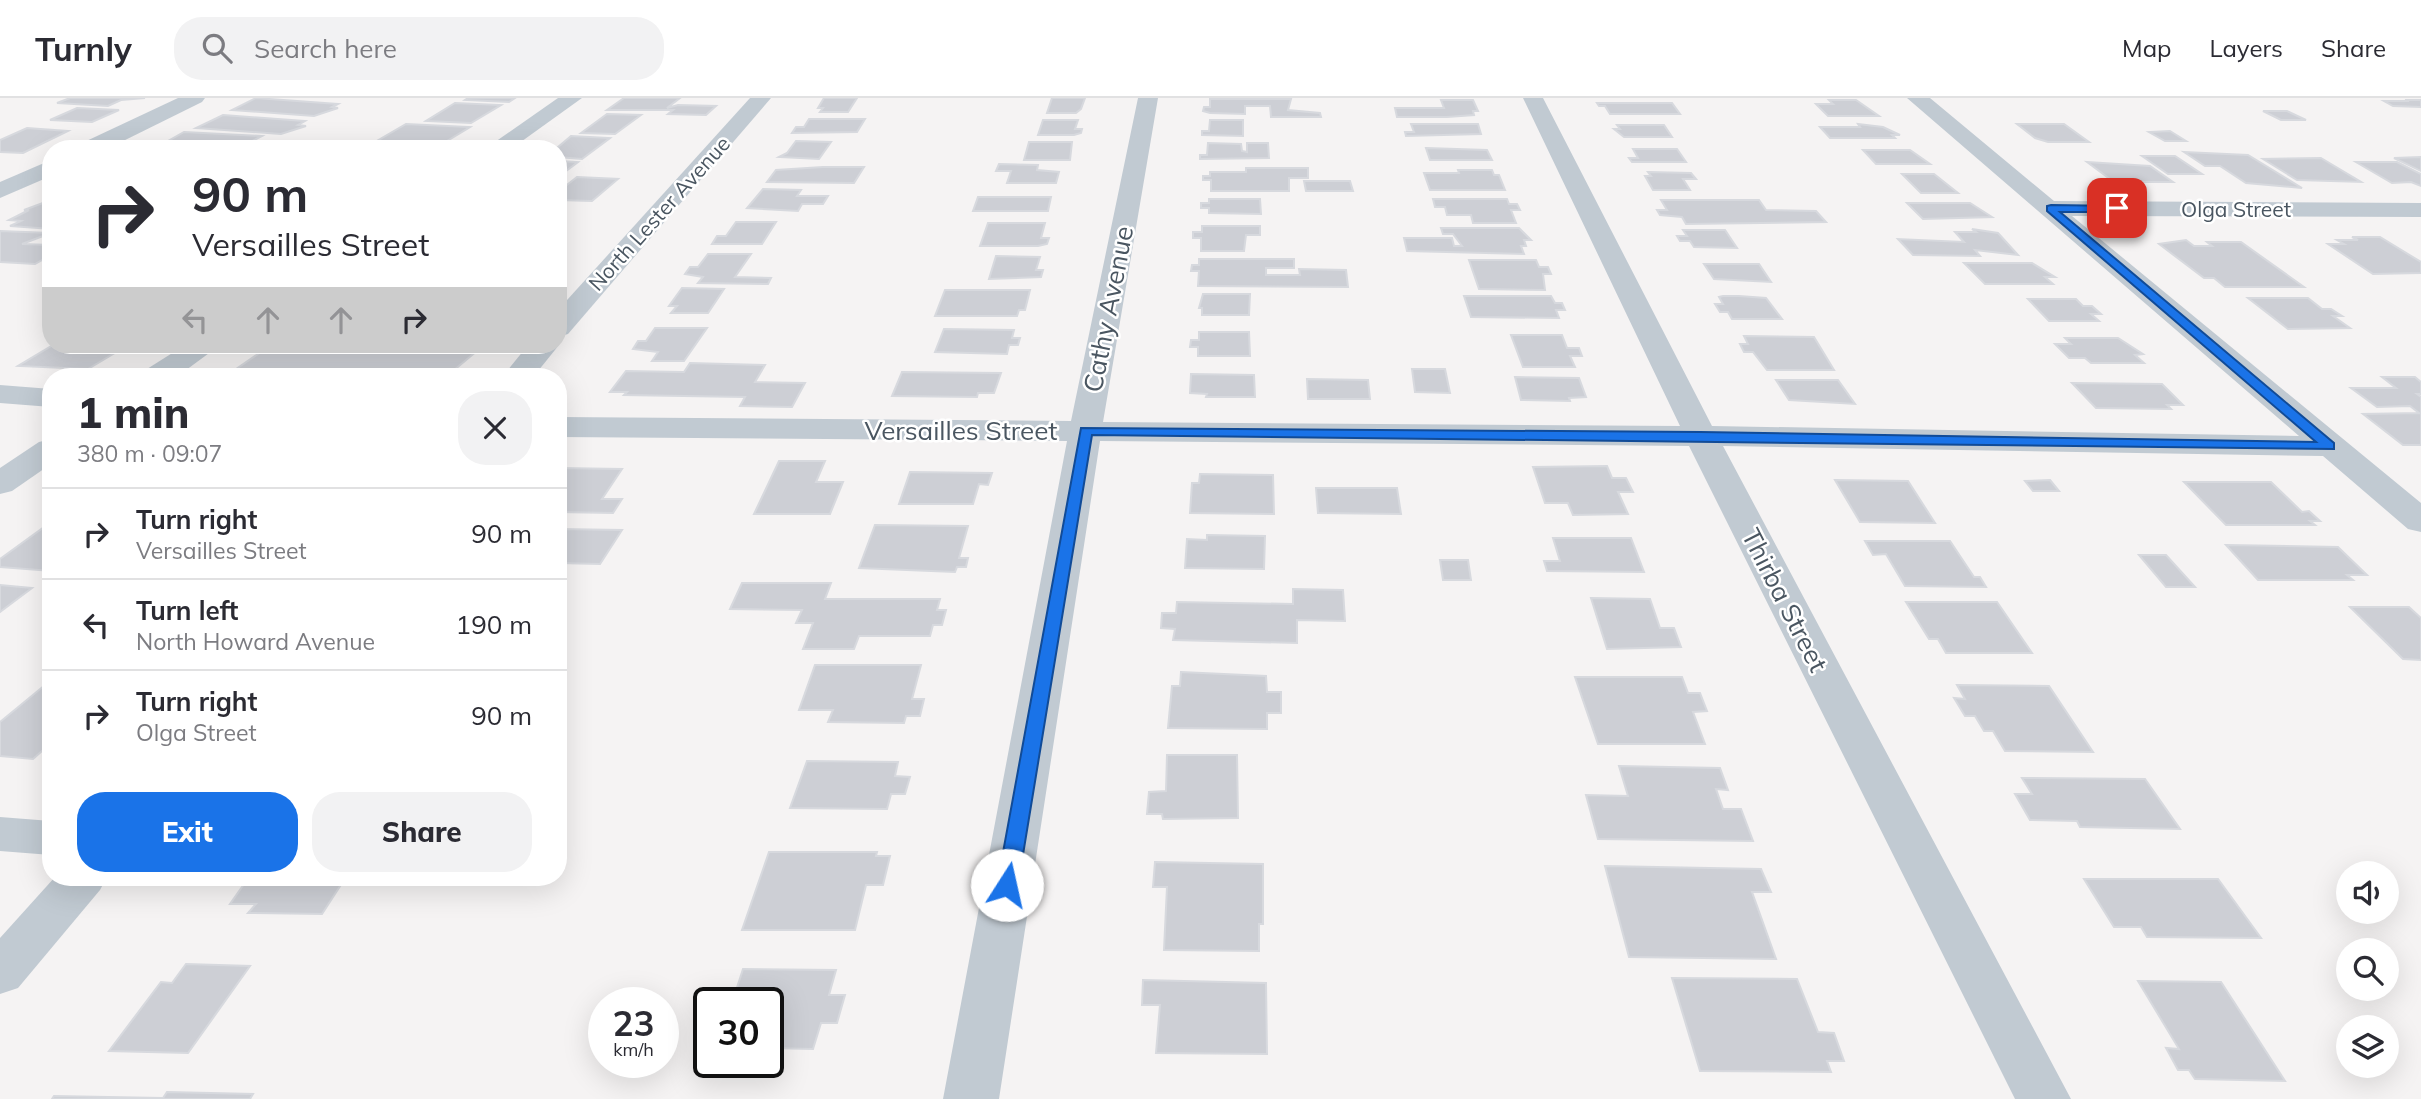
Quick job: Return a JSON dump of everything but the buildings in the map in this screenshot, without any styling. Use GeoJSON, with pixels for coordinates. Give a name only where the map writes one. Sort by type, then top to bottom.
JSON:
{"type":"FeatureCollection","features":[{"type":"Feature","properties":{"kind":"street"},"geometry":{"type":"LineString","coordinates":[[107,140],[195,98]]}},
{"type":"Feature","properties":{"kind":"street"},"geometry":{"type":"LineString","coordinates":[[509,140],[572,98]]}},
{"type":"Feature","properties":{"kind":"street","name":"North Lester Avenue"},"geometry":{"type":"LineString","coordinates":[[567,318],[761,98]]}},
{"type":"Feature","properties":{"kind":"street","name":"Cathy Avenue"},"geometry":{"type":"LineString","coordinates":[[971,1099],[1086,431],[1148,98]]}},
{"type":"Feature","properties":{"kind":"street","name":"Thirba Street"},"geometry":{"type":"LineString","coordinates":[[1533,98],[1700,436],[2043,1099]]}},
{"type":"Feature","properties":{"kind":"street"},"geometry":{"type":"LineString","coordinates":[[1917,98],[2051,208],[2330,446],[2412,506]]}},
{"type":"Feature","properties":{"kind":"street"},"geometry":{"type":"LineString","coordinates":[[0,191],[42,171]]}},
{"type":"Feature","properties":{"kind":"street","name":"Olga Street"},"geometry":{"type":"LineString","coordinates":[[2051,208],[2421,210]]}},
{"type":"Feature","properties":{"kind":"street"},"geometry":{"type":"LineString","coordinates":[[170,368],[191,354]]}},
{"type":"Feature","properties":{"kind":"street"},"geometry":{"type":"LineString","coordinates":[[525,368],[536,354]]}},
{"type":"Feature","properties":{"kind":"street"},"geometry":{"type":"LineString","coordinates":[[0,394],[42,397]]}},
{"type":"Feature","properties":{"kind":"street","name":"Versailles Street"},"geometry":{"type":"LineString","coordinates":[[567,427],[1700,436],[2330,446]]}},
{"type":"Feature","properties":{"kind":"street"},"geometry":{"type":"LineString","coordinates":[[0,484],[42,455]]}},
{"type":"Feature","properties":{"kind":"street"},"geometry":{"type":"LineString","coordinates":[[0,834],[42,837]]}},
{"type":"Feature","properties":{"kind":"street"},"geometry":{"type":"LineString","coordinates":[[0,973],[75,886]]}},
{"type":"Feature","properties":{"kind":"route"},"geometry":{"type":"LineString","coordinates":[[1007,885],[1086,431],[1700,436],[2330,446],[2051,208],[2117,208]]}}]}
